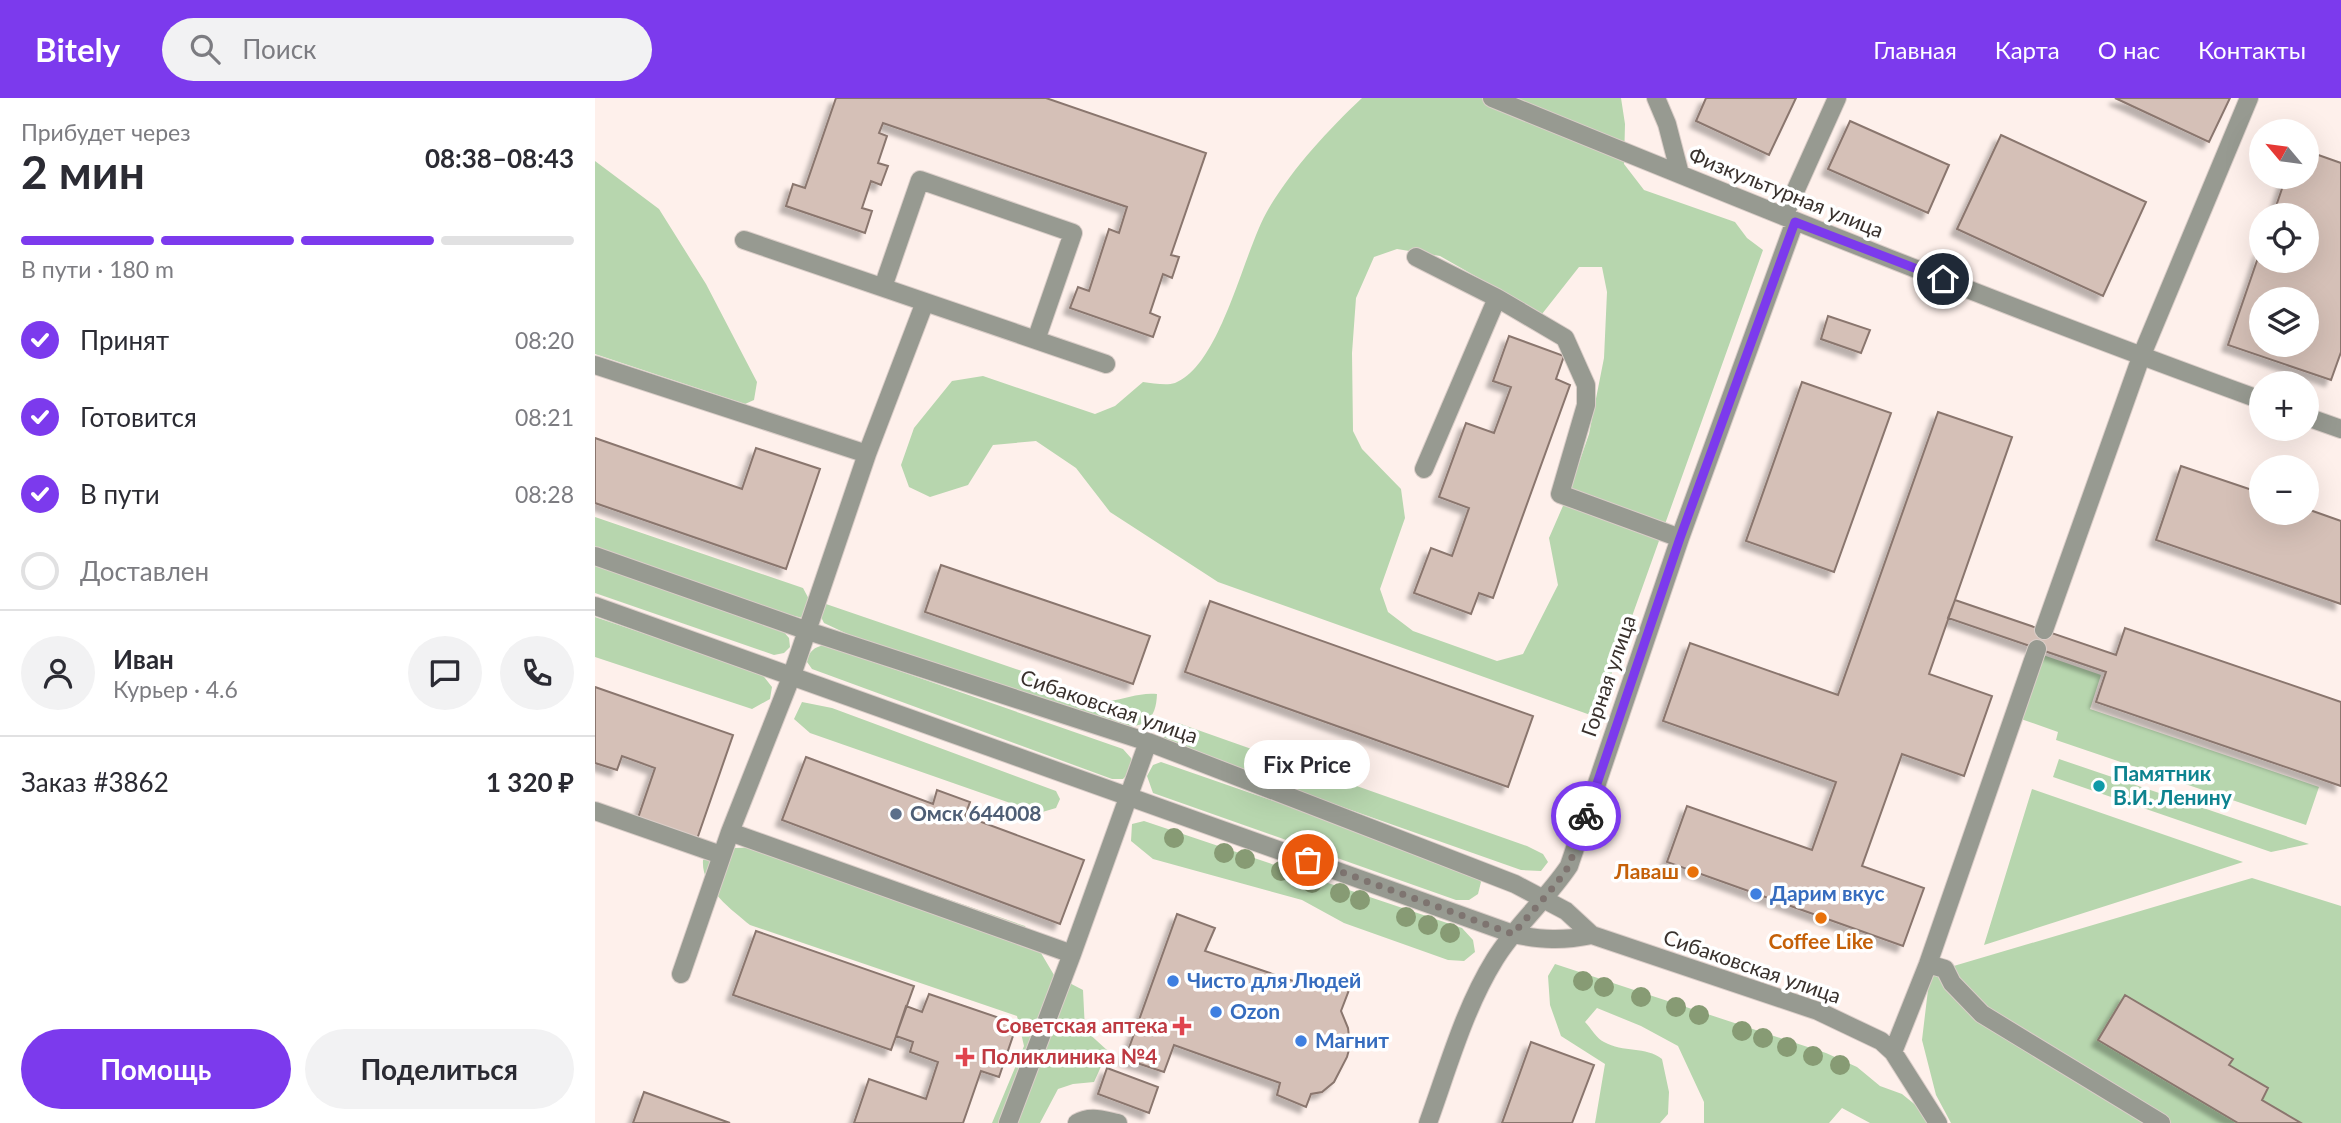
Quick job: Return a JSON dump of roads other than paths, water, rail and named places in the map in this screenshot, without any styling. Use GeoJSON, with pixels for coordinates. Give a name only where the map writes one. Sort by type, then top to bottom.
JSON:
{"type":"FeatureCollection","features":[{"type":"Feature","properties":{"kind":"street","name":"Физкультурная улица"},"geometry":{"type":"LineString","coordinates":[[1492,98],[1789,219],[2249,396]]}},
{"type":"Feature","properties":{"kind":"street"},"geometry":{"type":"LineString","coordinates":[[1656,98],[1667,124],[1680,174]]}},
{"type":"Feature","properties":{"kind":"street","name":"Горная улица"},"geometry":{"type":"LineString","coordinates":[[1428,1123],[1475,996],[1513,934],[1569,866],[1789,219],[1837,98]]}},
{"type":"Feature","properties":{"kind":"street"},"geometry":{"type":"LineString","coordinates":[[2044,630],[2141,356],[2249,98]]}},
{"type":"Feature","properties":{"kind":"street"},"geometry":{"type":"LineString","coordinates":[[883,287],[920,180],[1073,233],[1036,340]]}},
{"type":"Feature","properties":{"kind":"street"},"geometry":{"type":"LineString","coordinates":[[744,240],[1106,364]]}},
{"type":"Feature","properties":{"kind":"street"},"geometry":{"type":"LineString","coordinates":[[1416,257],[1497,298],[1565,338],[1586,385],[1586,405],[1560,494],[1680,538]]}},
{"type":"Feature","properties":{"kind":"street"},"geometry":{"type":"LineString","coordinates":[[1424,469],[1497,298]]}},
{"type":"Feature","properties":{"kind":"street"},"geometry":{"type":"LineString","coordinates":[[681,974],[730,832],[792,675],[867,454],[925,302]]}},
{"type":"Feature","properties":{"kind":"street"},"geometry":{"type":"LineString","coordinates":[[595,365],[867,454]]}},
{"type":"Feature","properties":{"kind":"street"},"geometry":{"type":"LineString","coordinates":[[2319,421],[2341,429]]}},
{"type":"Feature","properties":{"kind":"street","name":"Сибаковская улица"},"geometry":{"type":"LineString","coordinates":[[595,556],[807,631],[1147,742],[1515,884],[1566,911],[1592,935],[1818,1011],[1881,1041],[1893,1052]]}},
{"type":"Feature","properties":{"kind":"street","name":"Сибаковская улица"},"geometry":{"type":"LineString","coordinates":[[595,606],[1513,934],[1544,940],[1592,935]]}},
{"type":"Feature","properties":{"kind":"street"},"geometry":{"type":"LineString","coordinates":[[1938,1123],[1893,1052],[1928,964],[2037,649]]}},
{"type":"Feature","properties":{"kind":"street"},"geometry":{"type":"LineString","coordinates":[[1007,1123],[1072,954],[1147,742]]}},
{"type":"Feature","properties":{"kind":"street"},"geometry":{"type":"LineString","coordinates":[[595,811],[722,855]]}},
{"type":"Feature","properties":{"kind":"street"},"geometry":{"type":"LineString","coordinates":[[730,832],[1072,954]]}},
{"type":"Feature","properties":{"kind":"street"},"geometry":{"type":"LineString","coordinates":[[1928,964],[1945,969],[1952,983],[1982,1014],[2161,1123]]}},
{"type":"Feature","properties":{"kind":"street"},"geometry":{"type":"LineString","coordinates":[[1077,1123],[1085,1118],[1098,1118],[1118,1123]]}},
{"type":"Feature","properties":{"kind":"place","name":"Памятник В.И. Ленину"},"geometry":{"type":"Point","coordinates":[2099,786]}},
{"type":"Feature","properties":{"kind":"place","name":"Омск 644008"},"geometry":{"type":"Point","coordinates":[896,814]}},
{"type":"Feature","properties":{"kind":"place","name":"Fix Price"},"geometry":{"type":"Point","coordinates":[1308,860]}},
{"type":"Feature","properties":{"kind":"place","name":"Лаваш"},"geometry":{"type":"Point","coordinates":[1693,872]}},
{"type":"Feature","properties":{"kind":"place","name":"Дарим вкус"},"geometry":{"type":"Point","coordinates":[1756,894]}},
{"type":"Feature","properties":{"kind":"place","name":"Coffee Like"},"geometry":{"type":"Point","coordinates":[1821,918]}},
{"type":"Feature","properties":{"kind":"place","name":"Чисто для Людей"},"geometry":{"type":"Point","coordinates":[1173,981]}},
{"type":"Feature","properties":{"kind":"place","name":"Ozon"},"geometry":{"type":"Point","coordinates":[1216,1012]}},
{"type":"Feature","properties":{"kind":"place","name":"Советская аптека"},"geometry":{"type":"Point","coordinates":[1182,1026]}},
{"type":"Feature","properties":{"kind":"place","name":"Магнит"},"geometry":{"type":"Point","coordinates":[1301,1041]}},
{"type":"Feature","properties":{"kind":"place","name":"Поликлиника №4"},"geometry":{"type":"Point","coordinates":[965,1057]}}]}
